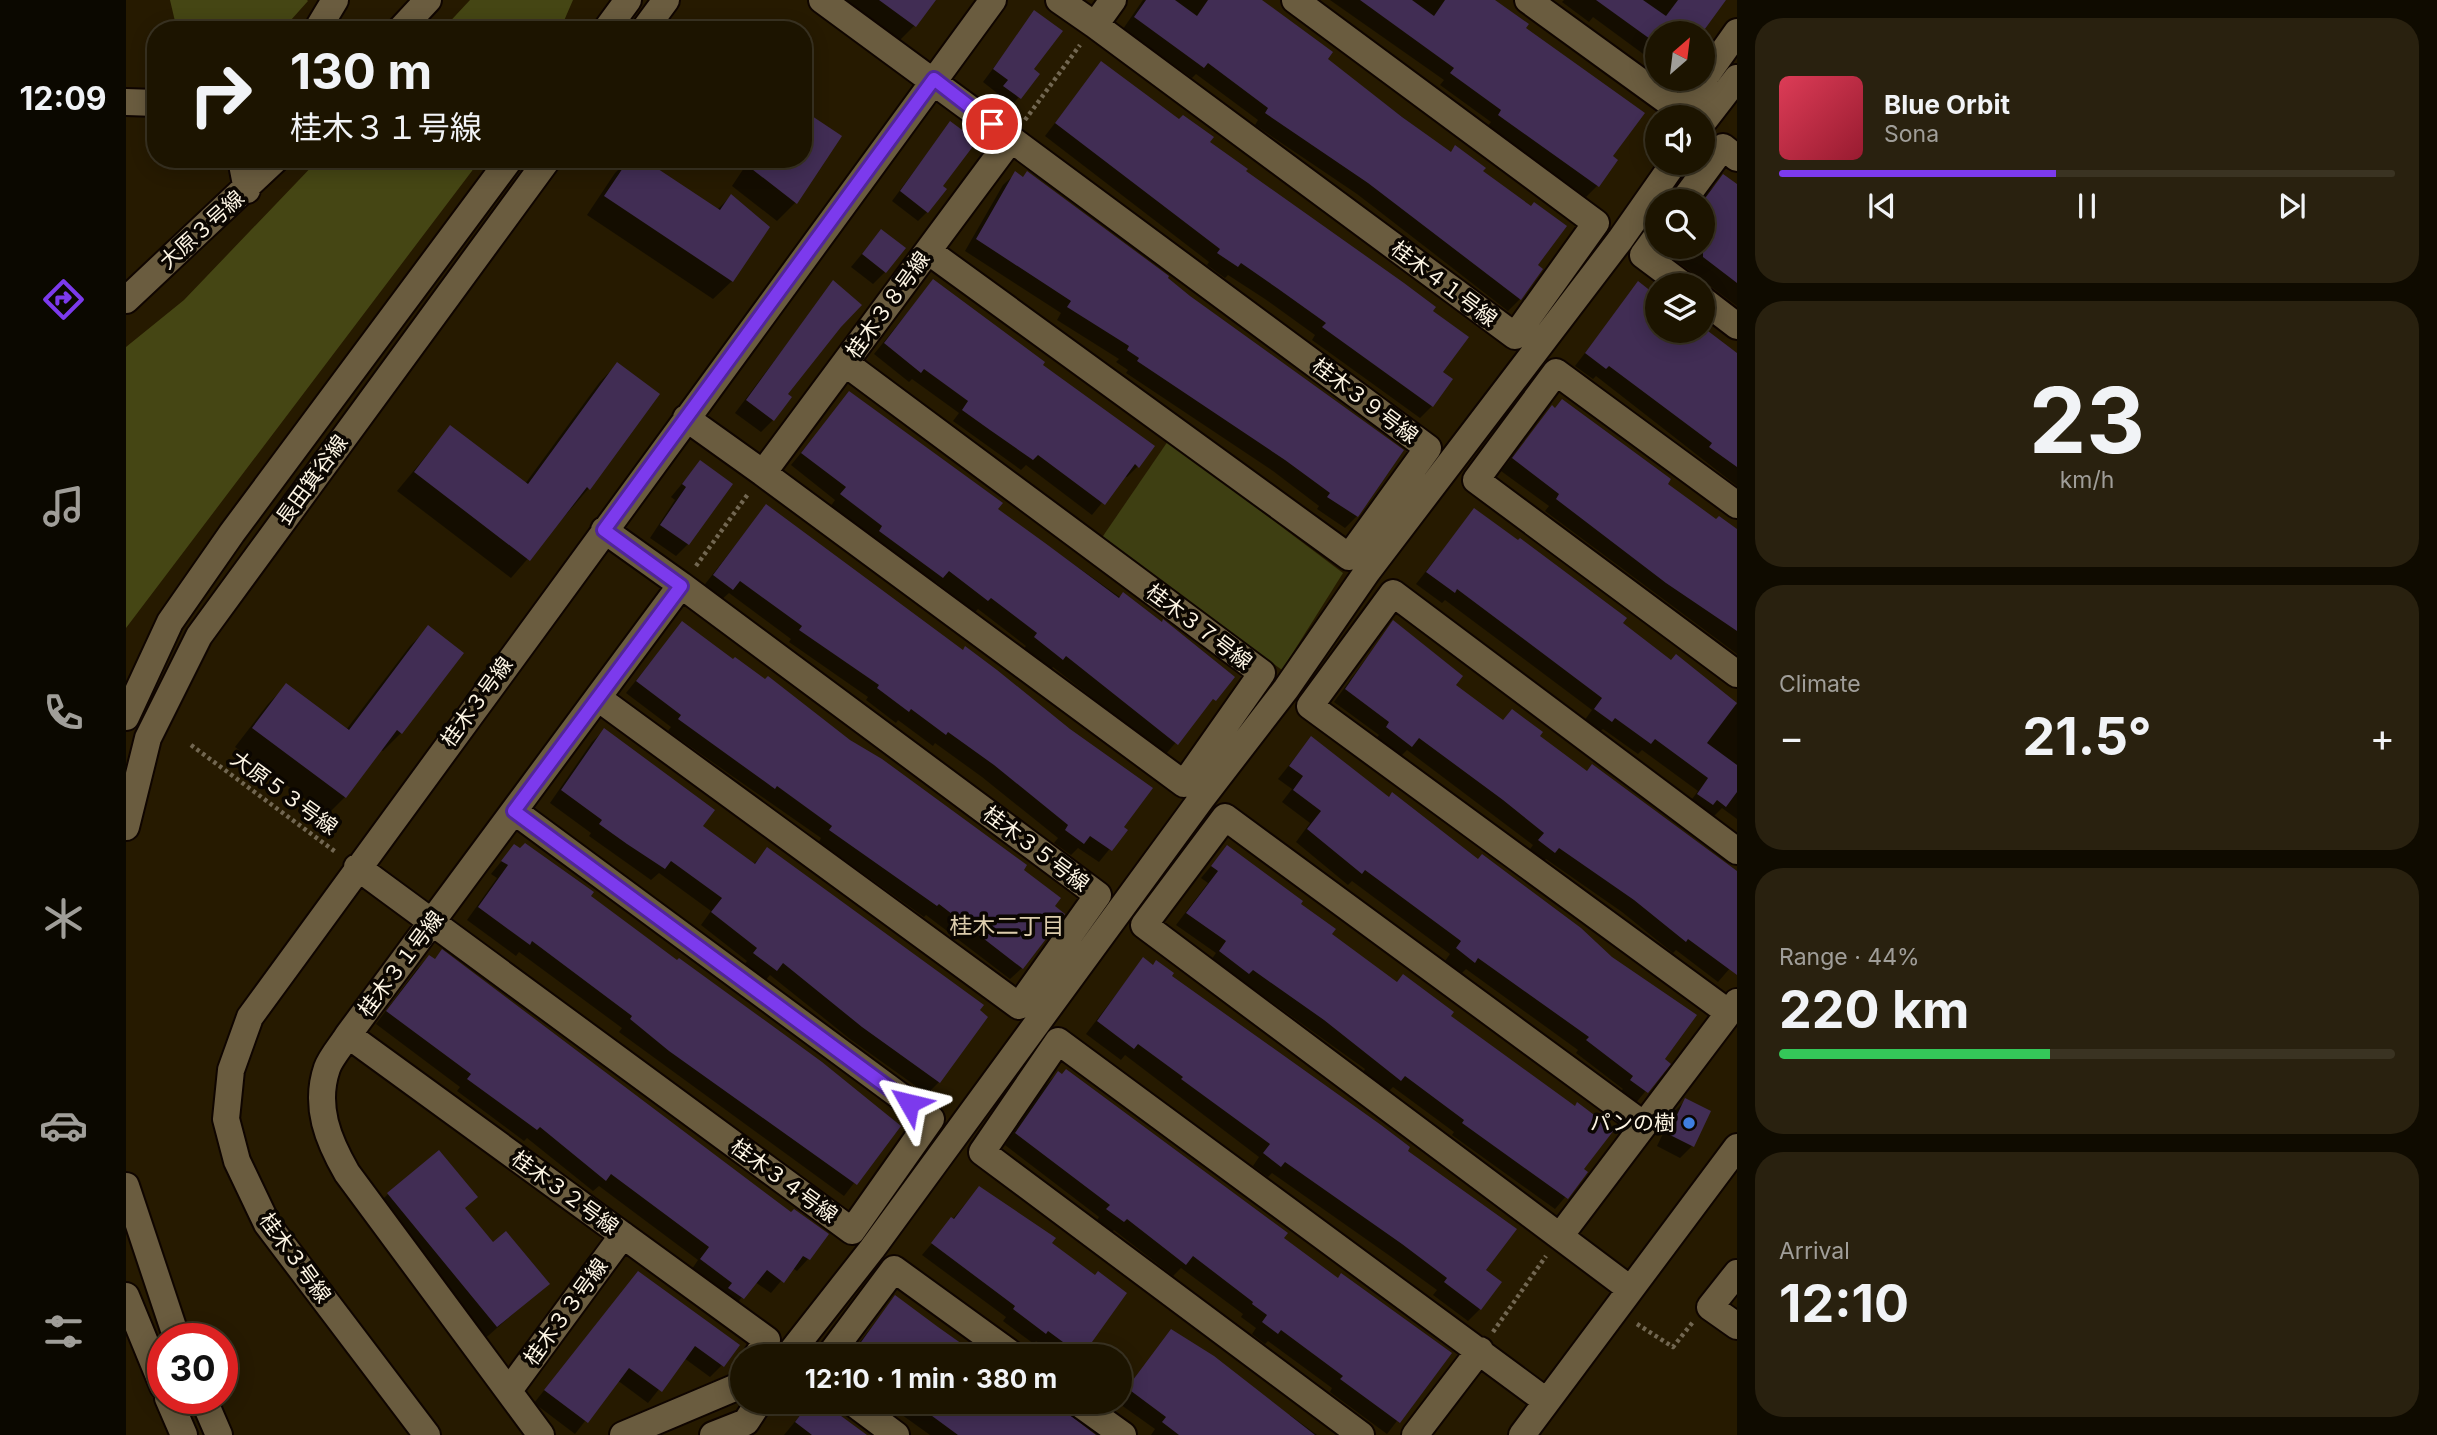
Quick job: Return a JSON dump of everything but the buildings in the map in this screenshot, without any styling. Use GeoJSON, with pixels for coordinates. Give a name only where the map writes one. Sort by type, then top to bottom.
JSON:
{"type":"FeatureCollection","features":[{"type":"Feature","properties":{"kind":"street"},"geometry":{"type":"LineString","coordinates":[[322,21],[335,0]]}},
{"type":"Feature","properties":{"kind":"street"},"geometry":{"type":"LineString","coordinates":[[408,21],[428,0]]}},
{"type":"Feature","properties":{"kind":"street"},"geometry":{"type":"LineString","coordinates":[[613,21],[628,0]]}},
{"type":"Feature","properties":{"kind":"street"},"geometry":{"type":"LineString","coordinates":[[651,21],[666,0]]}},
{"type":"Feature","properties":{"kind":"street"},"geometry":{"type":"LineString","coordinates":[[822,0],[934,79],[1011,138]]}},
{"type":"Feature","properties":{"kind":"street","name":"桂木３号線"},"geometry":{"type":"LineString","coordinates":[[427,1435],[267,1224],[237,1161],[226,1118],[231,1070],[250,1017],[993,0]]}},
{"type":"Feature","properties":{"kind":"street"},"geometry":{"type":"LineString","coordinates":[[1059,0],[1095,25],[1113,0]]}},
{"type":"Feature","properties":{"kind":"street","name":"桂木４１号線"},"geometry":{"type":"LineString","coordinates":[[1095,25],[1515,336],[1596,223],[1295,0]]}},
{"type":"Feature","properties":{"kind":"street"},"geometry":{"type":"LineString","coordinates":[[1528,0],[1681,111],[1737,32]]}},
{"type":"Feature","properties":{"kind":"street"},"geometry":{"type":"LineString","coordinates":[[1715,106],[1737,78]]}},
{"type":"Feature","properties":{"kind":"street"},"geometry":{"type":"LineString","coordinates":[[126,102],[147,103]]}},
{"type":"Feature","properties":{"kind":"street","name":"桂木３８号線"},"geometry":{"type":"LineString","coordinates":[[763,473],[1011,138]]}},
{"type":"Feature","properties":{"kind":"street","name":"桂木３９号線"},"geometry":{"type":"LineString","coordinates":[[928,251],[1349,557],[1357,547],[1428,448],[1011,138]]}},
{"type":"Feature","properties":{"kind":"street"},"geometry":{"type":"LineString","coordinates":[[1692,189],[1723,147],[1737,158]]}},
{"type":"Feature","properties":{"kind":"street"},"geometry":{"type":"LineString","coordinates":[[243,168],[247,190]]}},
{"type":"Feature","properties":{"kind":"street","name":"大原３号線"},"geometry":{"type":"LineString","coordinates":[[126,300],[268,168]]}},
{"type":"Feature","properties":{"kind":"street","name":"長田箕谷線"},"geometry":{"type":"LineString","coordinates":[[126,717],[170,622],[232,533],[503,168]]}},
{"type":"Feature","properties":{"kind":"street","name":"長田箕谷線"},"geometry":{"type":"LineString","coordinates":[[126,827],[148,738],[199,636],[541,168]]}},
{"type":"Feature","properties":{"kind":"street"},"geometry":{"type":"LineString","coordinates":[[797,1344],[872,1249],[1202,798],[1286,690],[1367,572],[1620,240],[1666,175]]}},
{"type":"Feature","properties":{"kind":"street"},"geometry":{"type":"LineString","coordinates":[[1647,259],[1666,273]]}},
{"type":"Feature","properties":{"kind":"street"},"geometry":{"type":"LineString","coordinates":[[1715,309],[1737,326]]}},
{"type":"Feature","properties":{"kind":"street","name":"桂木３７号線"},"geometry":{"type":"LineString","coordinates":[[763,473],[1184,784],[1262,673],[845,363]]}},
{"type":"Feature","properties":{"kind":"street"},"geometry":{"type":"LineString","coordinates":[[1737,505],[1556,372],[1476,480],[1737,674]]}},
{"type":"Feature","properties":{"kind":"street"},"geometry":{"type":"LineString","coordinates":[[686,418],[763,473]]}},
{"type":"Feature","properties":{"kind":"street"},"geometry":{"type":"LineString","coordinates":[[604,530],[681,586]]}},
{"type":"Feature","properties":{"kind":"street","name":"桂木３１号線"},"geometry":{"type":"LineString","coordinates":[[541,1435],[510,1389],[347,1172],[328,1141],[321,1101],[328,1067],[348,1035],[681,586]]}},
{"type":"Feature","properties":{"kind":"street","name":"桂木３５号線"},"geometry":{"type":"LineString","coordinates":[[598,698],[1019,1006],[1098,895],[681,586]]}},
{"type":"Feature","properties":{"kind":"street"},"geometry":{"type":"LineString","coordinates":[[1560,1236],[1733,1007],[1310,706],[1393,593],[1737,851]]}},
{"type":"Feature","properties":{"kind":"street","name":"桂木３４号線"},"geometry":{"type":"LineString","coordinates":[[357,867],[852,1231],[931,1119],[514,811]]}},
{"type":"Feature","properties":{"kind":"street"},"geometry":{"type":"LineString","coordinates":[[1623,1299],[1560,1236],[1144,925],[1226,817],[1644,1125]]}},
{"type":"Feature","properties":{"kind":"street","name":"桂木３２号線"},"geometry":{"type":"LineString","coordinates":[[348,1035],[767,1340],[764,1344]]}},
{"type":"Feature","properties":{"kind":"street"},"geometry":{"type":"LineString","coordinates":[[1361,1435],[982,1152],[1058,1041],[1546,1401]]}},
{"type":"Feature","properties":{"kind":"street"},"geometry":{"type":"LineString","coordinates":[[1522,1435],[1737,1147]]}},
{"type":"Feature","properties":{"kind":"street"},"geometry":{"type":"LineString","coordinates":[[126,1186],[172,1323]]}},
{"type":"Feature","properties":{"kind":"street","name":"桂木３３号線"},"geometry":{"type":"LineString","coordinates":[[510,1389],[623,1235]]}},
{"type":"Feature","properties":{"kind":"street"},"geometry":{"type":"LineString","coordinates":[[838,1344],[894,1269],[997,1344]]}},
{"type":"Feature","properties":{"kind":"street"},"geometry":{"type":"LineString","coordinates":[[1737,1273],[1710,1307],[1737,1326]]}},
{"type":"Feature","properties":{"kind":"street"},"geometry":{"type":"LineString","coordinates":[[126,1296],[147,1348]]}},
{"type":"Feature","properties":{"kind":"street"},"geometry":{"type":"LineString","coordinates":[[1415,1435],[1480,1350]]}},
{"type":"Feature","properties":{"kind":"street"},"geometry":{"type":"LineString","coordinates":[[623,1435],[730,1390]]}},
{"type":"Feature","properties":{"kind":"street"},"geometry":{"type":"LineString","coordinates":[[175,1414],[184,1435]]}},
{"type":"Feature","properties":{"kind":"street"},"geometry":{"type":"LineString","coordinates":[[210,1414],[219,1435]]}},
{"type":"Feature","properties":{"kind":"street"},"geometry":{"type":"LineString","coordinates":[[713,1435],[746,1422],[751,1414]]}},
{"type":"Feature","properties":{"kind":"street"},"geometry":{"type":"LineString","coordinates":[[868,1414],[896,1435]]}},
{"type":"Feature","properties":{"kind":"street"},"geometry":{"type":"LineString","coordinates":[[1093,1414],[1122,1435]]}},
{"type":"Feature","properties":{"kind":"path"},"geometry":{"type":"LineString","coordinates":[[1011,138],[1095,25]]}},
{"type":"Feature","properties":{"kind":"path"},"geometry":{"type":"LineString","coordinates":[[681,586],[763,473]]}},
{"type":"Feature","properties":{"kind":"path","name":"大原５３号線"},"geometry":{"type":"LineString","coordinates":[[191,745],[357,867]]}},
{"type":"Feature","properties":{"kind":"path"},"geometry":{"type":"LineString","coordinates":[[1480,1350],[1560,1236]]}},
{"type":"Feature","properties":{"kind":"path"},"geometry":{"type":"LineString","coordinates":[[1623,1299],[1673,1347],[1698,1315],[1710,1307]]}},
{"type":"Feature","properties":{"kind":"shaded area"},"geometry":{"type":"Polygon","coordinates":[[[170,0],[308,1],[290,21],[175,21],[170,0]]]}},
{"type":"Feature","properties":{"kind":"shaded area"},"geometry":{"type":"Polygon","coordinates":[[[470,0],[573,0],[564,21],[450,21],[470,0]]]}},
{"type":"Feature","properties":{"kind":"shaded area"},"geometry":{"type":"Polygon","coordinates":[[[310,168],[474,168],[126,628],[126,347],[184,300],[310,168]]]}},
{"type":"Feature","properties":{"kind":"shaded area"},"geometry":{"type":"Polygon","coordinates":[[[1168,441],[1343,573],[1282,670],[1101,539],[1168,441]]]}},
{"type":"Feature","properties":{"kind":"place","name":"パンの樹"},"geometry":{"type":"Point","coordinates":[1689,1123]}},
{"type":"Feature","properties":{"kind":"district","name":"桂木二丁目"},"geometry":{"type":"Point","coordinates":[1007,926]}},
{"type":"Feature","properties":{"kind":"route"},"geometry":{"type":"LineString","coordinates":[[909,1103],[514,811],[681,586],[604,530],[934,79],[992,124]]}}]}
